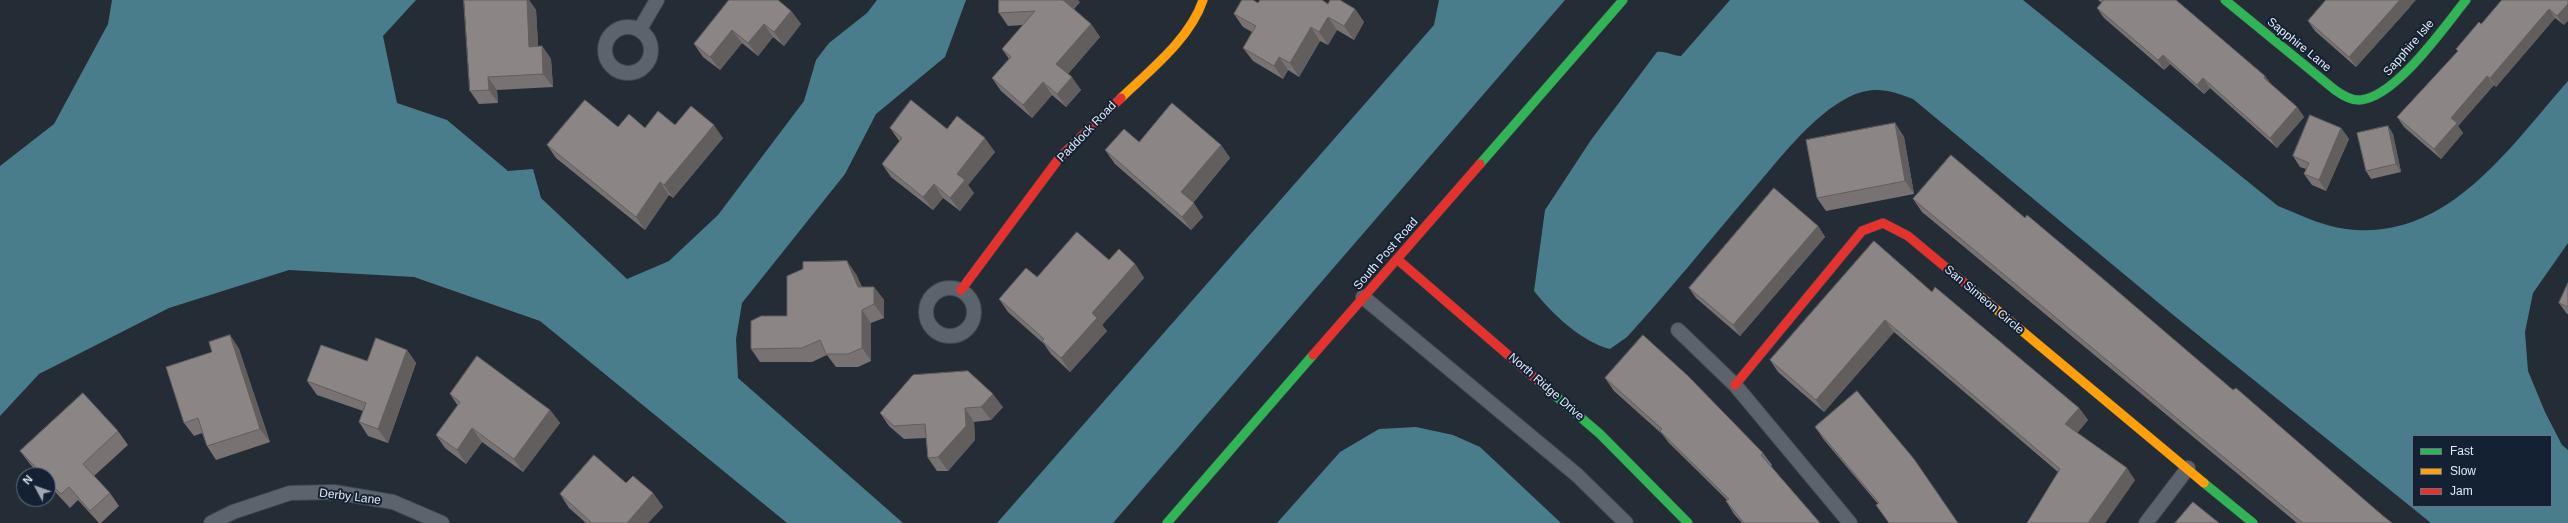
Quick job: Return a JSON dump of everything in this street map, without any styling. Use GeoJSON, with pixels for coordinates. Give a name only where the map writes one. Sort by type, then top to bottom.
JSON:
{"type":"FeatureCollection","features":[{"type":"Feature","properties":{"kind":"street"},"geometry":{"type":"LineString","coordinates":[[640,29],[657,0]]}},
{"type":"Feature","properties":{"kind":"street","name":"Paddock Road"},"geometry":{"type":"LineString","coordinates":[[961,290],[1028,203],[1060,157],[1167,53],[1198,15],[1203,0]]}},
{"type":"Feature","properties":{"kind":"street","name":"South Post Road"},"geometry":{"type":"LineString","coordinates":[[1167,523],[1623,0]]}},
{"type":"Feature","properties":{"kind":"street","name":"Sapphire Lane"},"geometry":{"type":"LineString","coordinates":[[2225,0],[2335,90],[2348,98],[2362,101]]}},
{"type":"Feature","properties":{"kind":"street","name":"Sapphire Isle"},"geometry":{"type":"LineString","coordinates":[[2362,101],[2393,85],[2466,0]]}},
{"type":"Feature","properties":{"kind":"street","name":"San Simeon Circle"},"geometry":{"type":"LineString","coordinates":[[1735,385],[1862,231],[1883,223],[1908,236],[2253,523]]}},
{"type":"Feature","properties":{"kind":"street","name":"North Ridge Drive"},"geometry":{"type":"LineString","coordinates":[[1398,259],[1600,434],[1688,523]]}},
{"type":"Feature","properties":{"kind":"street"},"geometry":{"type":"LineString","coordinates":[[1363,297],[1577,475],[1626,523]]}},
{"type":"Feature","properties":{"kind":"street"},"geometry":{"type":"LineString","coordinates":[[1678,330],[1735,385],[1850,523]]}},
{"type":"Feature","properties":{"kind":"street"},"geometry":{"type":"LineString","coordinates":[[2146,523],[2188,468]]}},
{"type":"Feature","properties":{"kind":"street","name":"Derby Lane"},"geometry":{"type":"LineString","coordinates":[[211,523],[233,512],[290,493],[334,492],[392,502],[442,523]]}},
{"type":"Feature","properties":{"kind":"water"},"geometry":{"type":"Polygon","coordinates":[[[112,0],[416,0],[383,36],[397,103],[447,120],[508,171],[533,169],[541,198],[627,279],[669,261],[718,215],[804,101],[816,60],[829,43],[867,13],[877,0],[966,0],[945,57],[876,114],[845,174],[742,303],[736,339],[738,378],[903,523],[787,523],[540,321],[414,277],[289,270],[169,308],[39,374],[0,416],[0,166],[54,124],[108,24],[112,0]]]}},
{"type":"Feature","properties":{"kind":"water"},"geometry":{"type":"Polygon","coordinates":[[[1439,0],[1565,0],[1113,523],[997,523],[1434,25],[1439,0]]]}},
{"type":"Feature","properties":{"kind":"water"},"geometry":{"type":"Polygon","coordinates":[[[1730,0],[2023,0],[2278,206],[2326,225],[2356,230],[2390,228],[2422,218],[2450,202],[2477,181],[2502,157],[2568,81],[2568,243],[2533,293],[2525,332],[2528,371],[2545,412],[2562,445],[2568,450],[2568,523],[2431,523],[2172,314],[1913,99],[1889,91],[1874,90],[1857,93],[1835,105],[1821,116],[1808,127],[1784,153],[1627,337],[1610,349],[1589,340],[1578,334],[1559,318],[1534,291],[1545,210],[1591,140],[1657,52],[1681,56],[1730,0]]]}},
{"type":"Feature","properties":{"kind":"water"},"geometry":{"type":"Polygon","coordinates":[[[1416,427],[1453,435],[1480,447],[1561,523],[1277,523],[1340,452],[1379,429],[1416,427]]]}},
{"type":"Feature","properties":{"kind":"building"},"geometry":{"type":"Polygon","coordinates":[[[464,0],[527,0],[529,47],[542,46],[543,74],[488,77],[489,90],[470,91],[464,0]]]}},
{"type":"Feature","properties":{"kind":"building"},"geometry":{"type":"Polygon","coordinates":[[[729,0],[778,0],[791,11],[774,32],[764,24],[748,43],[732,30],[710,57],[694,44],[729,0]]]}},
{"type":"Feature","properties":{"kind":"building"},"geometry":{"type":"Polygon","coordinates":[[[999,0],[1063,0],[1091,24],[1056,64],[1072,77],[1057,94],[1043,82],[1023,105],[992,78],[1011,57],[1002,49],[1035,11],[999,13],[999,0]]]}},
{"type":"Feature","properties":{"kind":"building"},"geometry":{"type":"Polygon","coordinates":[[[1242,0],[1253,0],[1258,3],[1260,0],[1322,0],[1328,4],[1330,0],[1340,0],[1355,9],[1344,26],[1328,17],[1319,32],[1311,27],[1290,63],[1279,57],[1274,66],[1243,48],[1256,26],[1234,14],[1242,0]]]}},
{"type":"Feature","properties":{"kind":"building"},"geometry":{"type":"Polygon","coordinates":[[[2102,0],[2176,0],[2265,76],[2264,78],[2297,107],[2270,138],[2203,78],[2197,85],[2163,55],[2158,60],[2097,8],[2103,1],[2102,0]]]}},
{"type":"Feature","properties":{"kind":"building"},"geometry":{"type":"Polygon","coordinates":[[[2326,0],[2400,0],[2349,57],[2308,21],[2326,0]]]}},
{"type":"Feature","properties":{"kind":"building"},"geometry":{"type":"Polygon","coordinates":[[[2502,0],[2568,0],[2568,4],[2557,16],[2549,9],[2490,78],[2487,76],[2451,118],[2457,123],[2434,149],[2397,117],[2458,51],[2456,49],[2479,22],[2481,24],[2502,0]]]}},
{"type":"Feature","properties":{"kind":"building"},"geometry":{"type":"Polygon","coordinates":[[[585,100],[618,127],[629,114],[645,128],[658,111],[675,125],[691,106],[714,125],[664,185],[660,182],[636,217],[547,145],[585,100]]]}},
{"type":"Feature","properties":{"kind":"building"},"geometry":{"type":"Polygon","coordinates":[[[911,100],[947,129],[957,116],[985,138],[957,174],[965,180],[950,198],[934,184],[923,197],[882,164],[902,138],[890,128],[911,100]]]}},
{"type":"Feature","properties":{"kind":"building"},"geometry":{"type":"Polygon","coordinates":[[[1172,103],[1221,145],[1181,192],[1194,203],[1182,217],[1105,150],[1124,129],[1139,142],[1172,103]]]}},
{"type":"Feature","properties":{"kind":"building"},"geometry":{"type":"Polygon","coordinates":[[[2310,115],[2341,128],[2319,180],[2304,174],[2309,163],[2293,156],[2310,115]]]}},
{"type":"Feature","properties":{"kind":"building"},"geometry":{"type":"Polygon","coordinates":[[[1895,123],[1905,181],[1817,198],[1806,140],[1895,123]]]}},
{"type":"Feature","properties":{"kind":"building"},"geometry":{"type":"Polygon","coordinates":[[[2388,126],[2396,164],[2366,171],[2357,133],[2388,126]]]}},
{"type":"Feature","properties":{"kind":"building"},"geometry":{"type":"Polygon","coordinates":[[[1951,155],[2025,218],[2027,215],[2233,390],[2236,388],[2392,523],[2303,523],[1913,199],[1951,155]]]}},
{"type":"Feature","properties":{"kind":"building"},"geometry":{"type":"Polygon","coordinates":[[[1774,188],[1818,226],[1733,325],[1689,288],[1774,188]]]}},
{"type":"Feature","properties":{"kind":"building"},"geometry":{"type":"Polygon","coordinates":[[[1077,232],[1109,260],[1119,249],[1135,264],[1092,313],[1097,318],[1061,358],[1042,341],[1044,339],[999,299],[1026,268],[1037,277],[1077,232]]]}},
{"type":"Feature","properties":{"kind":"building"},"geometry":{"type":"Polygon","coordinates":[[[1874,241],[1932,292],[1935,287],[2079,408],[2065,424],[2127,468],[2088,523],[2027,523],[2060,469],[1885,320],[1816,400],[1770,360],[1874,241]]]}},
{"type":"Feature","properties":{"kind":"building"},"geometry":{"type":"Polygon","coordinates":[[[847,261],[858,287],[874,287],[874,304],[862,310],[862,348],[848,354],[826,354],[820,340],[802,348],[751,349],[751,321],[761,316],[787,316],[787,276],[803,269],[803,262],[847,261]]]}},
{"type":"Feature","properties":{"kind":"building"},"geometry":{"type":"Polygon","coordinates":[[[2568,283],[2568,307],[2559,303],[2568,283]]]}},
{"type":"Feature","properties":{"kind":"building"},"geometry":{"type":"Polygon","coordinates":[[[230,335],[260,429],[207,446],[198,418],[184,423],[166,367],[212,352],[209,342],[230,335]]]}},
{"type":"Feature","properties":{"kind":"building"},"geometry":{"type":"Polygon","coordinates":[[[1643,335],[1688,376],[1763,453],[1761,455],[1820,523],[1744,523],[1726,501],[1729,499],[1660,431],[1662,429],[1605,378],[1643,335]]]}},
{"type":"Feature","properties":{"kind":"building"},"geometry":{"type":"Polygon","coordinates":[[[376,338],[407,350],[378,429],[359,422],[366,403],[307,381],[321,345],[367,361],[376,338]]]}},
{"type":"Feature","properties":{"kind":"building"},"geometry":{"type":"Polygon","coordinates":[[[477,356],[550,410],[514,459],[472,428],[457,450],[436,435],[460,402],[450,394],[477,356]]]}},
{"type":"Feature","properties":{"kind":"building"},"geometry":{"type":"Polygon","coordinates":[[[968,371],[993,394],[981,407],[965,408],[966,426],[938,457],[928,458],[925,424],[894,426],[880,413],[913,375],[968,371]]]}},
{"type":"Feature","properties":{"kind":"building"},"geometry":{"type":"Polygon","coordinates":[[[1857,391],[1914,459],[1958,523],[1889,523],[1876,505],[1879,503],[1815,427],[1857,391]]]}},
{"type":"Feature","properties":{"kind":"building"},"geometry":{"type":"Polygon","coordinates":[[[83,393],[118,431],[83,464],[110,493],[90,511],[69,487],[61,494],[56,489],[56,467],[35,467],[20,451],[83,393]]]}},
{"type":"Feature","properties":{"kind":"building"},"geometry":{"type":"Polygon","coordinates":[[[594,455],[626,483],[633,476],[653,493],[627,523],[592,523],[560,494],[594,455]]]}},
{"type":"Feature","properties":{"kind":"building"},"geometry":{"type":"Polygon","coordinates":[[[2193,502],[2219,523],[2175,523],[2193,502]]]}},
{"type":"Feature","properties":{"kind":"traffic: fast"},"geometry":{"type":"LineString","coordinates":[[1480,164],[1623,0]]}},
{"type":"Feature","properties":{"kind":"traffic: fast"},"geometry":{"type":"LineString","coordinates":[[2225,0],[2335,90],[2353,100],[2360,100],[2374,96],[2389,87],[2404,74],[2432,43],[2466,0]]}},
{"type":"Feature","properties":{"kind":"traffic: fast"},"geometry":{"type":"LineString","coordinates":[[1167,523],[1313,355]]}},
{"type":"Feature","properties":{"kind":"traffic: fast"},"geometry":{"type":"LineString","coordinates":[[1544,386],[1600,434],[1688,523]]}},
{"type":"Feature","properties":{"kind":"traffic: fast"},"geometry":{"type":"LineString","coordinates":[[2204,483],[2253,523]]}},
{"type":"Feature","properties":{"kind":"traffic: slow"},"geometry":{"type":"LineString","coordinates":[[1121,98],[1179,41],[1189,28],[1203,0]]}},
{"type":"Feature","properties":{"kind":"traffic: slow"},"geometry":{"type":"LineString","coordinates":[[1967,285],[2204,483]]}},
{"type":"Feature","properties":{"kind":"traffic: jam"},"geometry":{"type":"LineString","coordinates":[[961,290],[1060,157],[1121,98]]}},
{"type":"Feature","properties":{"kind":"traffic: jam"},"geometry":{"type":"LineString","coordinates":[[1313,355],[1480,164]]}},
{"type":"Feature","properties":{"kind":"traffic: jam"},"geometry":{"type":"LineString","coordinates":[[1735,385],[1862,231],[1883,223],[1908,236],[1967,285]]}},
{"type":"Feature","properties":{"kind":"traffic: jam"},"geometry":{"type":"LineString","coordinates":[[1397,259],[1544,386]]}}]}
